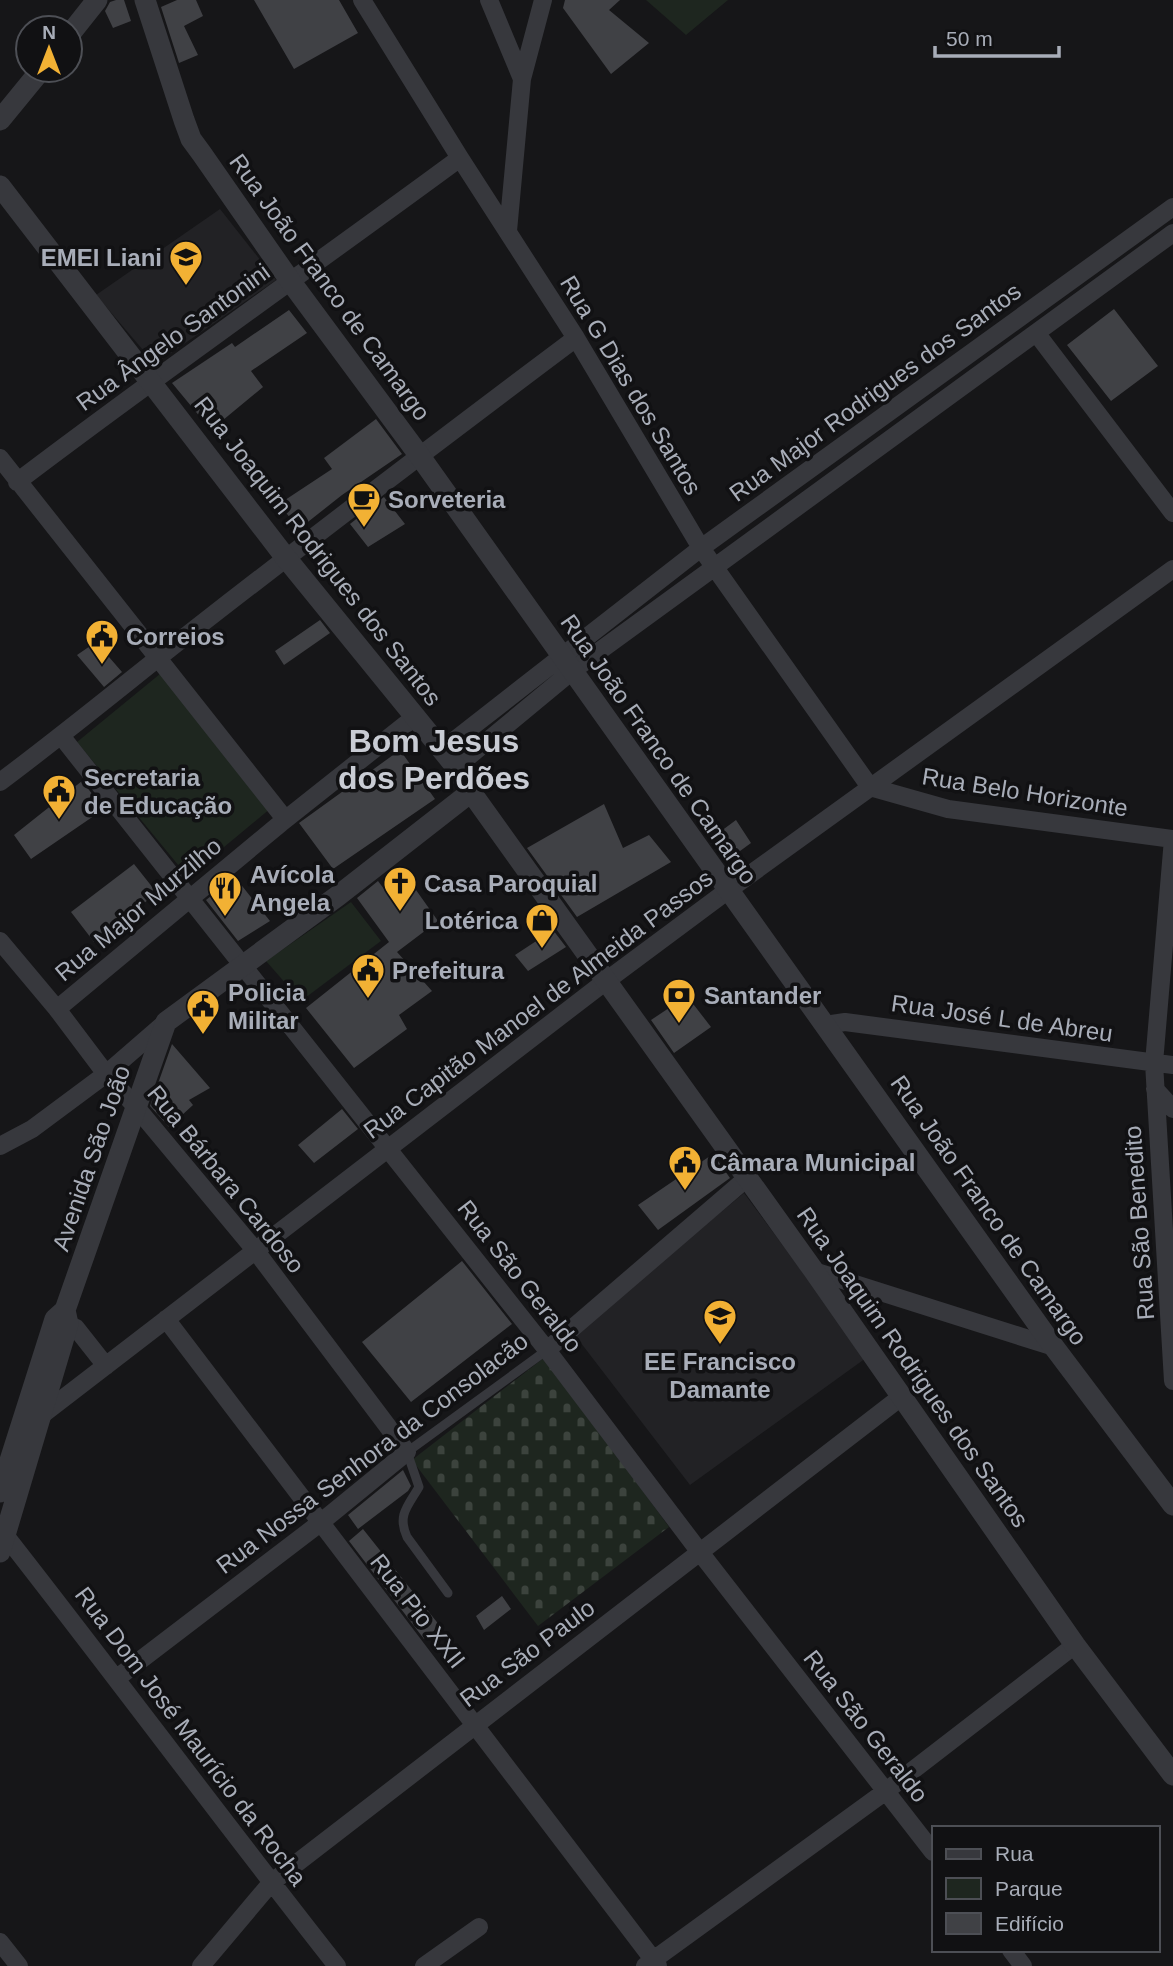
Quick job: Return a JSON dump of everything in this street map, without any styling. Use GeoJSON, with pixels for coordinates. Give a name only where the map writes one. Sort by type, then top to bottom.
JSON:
{"type":"FeatureCollection","features":[{"type":"Feature","properties":{"kind":"street"},"geometry":{"type":"LineString","coordinates":[[84,16],[97,0]]}},
{"type":"Feature","properties":{"kind":"street","name":"Rua João Franco de Camargo"},"geometry":{"type":"LineString","coordinates":[[145,0],[191,139],[1054,1347],[1173,1505]]}},
{"type":"Feature","properties":{"kind":"street","name":"Rua G Dias dos Santos"},"geometry":{"type":"LineString","coordinates":[[362,0],[576,338],[701,548],[870,787]]}},
{"type":"Feature","properties":{"kind":"street"},"geometry":{"type":"LineString","coordinates":[[489,0],[522,79]]}},
{"type":"Feature","properties":{"kind":"street"},"geometry":{"type":"LineString","coordinates":[[508,231],[522,79],[543,0]]}},
{"type":"Feature","properties":{"kind":"street"},"geometry":{"type":"LineString","coordinates":[[0,120],[30,84]]}},
{"type":"Feature","properties":{"kind":"street","name":"Rua Ângelo Santonini"},"geometry":{"type":"LineString","coordinates":[[17,482],[150,381],[460,158]]}},
{"type":"Feature","properties":{"kind":"street","name":"Rua Joaquim Rodrigues dos Santos"},"geometry":{"type":"LineString","coordinates":[[0,186],[286,558],[449,759],[814,1271],[1075,1645],[1173,1775]]}},
{"type":"Feature","properties":{"kind":"street","name":"Rua Major Rodrigues dos Santos"},"geometry":{"type":"LineString","coordinates":[[449,759],[567,665],[701,548],[1173,207]]}},
{"type":"Feature","properties":{"kind":"street","name":"Rua Major Rodrigues dos Santos"},"geometry":{"type":"LineString","coordinates":[[567,665],[715,566],[1173,233]]}},
{"type":"Feature","properties":{"kind":"street"},"geometry":{"type":"LineString","coordinates":[[1102,258],[1113,276]]}},
{"type":"Feature","properties":{"kind":"street"},"geometry":{"type":"LineString","coordinates":[[1037,334],[1173,513]]}},
{"type":"Feature","properties":{"kind":"street"},"geometry":{"type":"LineString","coordinates":[[0,782],[419,455],[576,338]]}},
{"type":"Feature","properties":{"kind":"street"},"geometry":{"type":"LineString","coordinates":[[0,458],[156,659],[285,819]]}},
{"type":"Feature","properties":{"kind":"street","name":"Rua Capitão Manoel de Almeida Passos"},"geometry":{"type":"LineString","coordinates":[[43,1414],[606,981],[1173,569]]}},
{"type":"Feature","properties":{"kind":"street","name":"Rua Major Murzilho"},"geometry":{"type":"LineString","coordinates":[[57,1009],[285,819],[416,716]]}},
{"type":"Feature","properties":{"kind":"street","name":"Rua São Geraldo"},"geometry":{"type":"LineString","coordinates":[[61,737],[547,1350],[932,1851]]}},
{"type":"Feature","properties":{"kind":"street","name":"Rua Belo Horizonte"},"geometry":{"type":"LineString","coordinates":[[870,787],[948,808],[1173,839]]}},
{"type":"Feature","properties":{"kind":"street"},"geometry":{"type":"LineString","coordinates":[[0,1146],[32,1129],[106,1073],[166,1022],[339,895],[471,792]]}},
{"type":"Feature","properties":{"kind":"street","name":"Rua São Benedito"},"geometry":{"type":"LineString","coordinates":[[1173,839],[1154,1063],[1173,1381]]}},
{"type":"Feature","properties":{"kind":"street","name":"Rua Bárbara Cardoso"},"geometry":{"type":"LineString","coordinates":[[0,941],[106,1073],[255,1250],[407,1452]]}},
{"type":"Feature","properties":{"kind":"street","name":"Rua José L de Abreu"},"geometry":{"type":"LineString","coordinates":[[825,1025],[845,1021],[1173,1065]]}},
{"type":"Feature","properties":{"kind":"street","name":"Avenida São João"},"geometry":{"type":"LineString","coordinates":[[0,1492],[166,1022]]}},
{"type":"Feature","properties":{"kind":"street"},"geometry":{"type":"LineString","coordinates":[[1155,1089],[1173,1109]]}},
{"type":"Feature","properties":{"kind":"street","name":"Rua Nossa Senhora da Consolacão"},"geometry":{"type":"LineString","coordinates":[[547,1350],[747,1178]]}},
{"type":"Feature","properties":{"kind":"street"},"geometry":{"type":"LineString","coordinates":[[814,1271],[1054,1347]]}},
{"type":"Feature","properties":{"kind":"street"},"geometry":{"type":"LineString","coordinates":[[63,1318],[76,1328],[106,1366]]}},
{"type":"Feature","properties":{"kind":"street","name":"Avenida São João"},"geometry":{"type":"LineString","coordinates":[[2,1540],[43,1414],[63,1318]]}},
{"type":"Feature","properties":{"kind":"street","name":"Rua Pio XXII"},"geometry":{"type":"LineString","coordinates":[[166,1319],[474,1724],[652,1964]]}},
{"type":"Feature","properties":{"kind":"street","name":"Rua São Paulo"},"geometry":{"type":"LineString","coordinates":[[201,1966],[271,1882],[901,1397]]}},
{"type":"Feature","properties":{"kind":"street","name":"Rua Nossa Senhora da Consolacão"},"geometry":{"type":"LineString","coordinates":[[117,1678],[320,1523],[407,1452]]}},
{"type":"Feature","properties":{"kind":"street","name":"Rua Dom José Maurício da Rocha"},"geometry":{"type":"LineString","coordinates":[[2,1540],[117,1678],[337,1966]]}},
{"type":"Feature","properties":{"kind":"street"},"geometry":{"type":"LineString","coordinates":[[652,1964],[886,1791],[1075,1645]]}},
{"type":"Feature","properties":{"kind":"street"},"geometry":{"type":"LineString","coordinates":[[424,1966],[479,1927]]}},
{"type":"Feature","properties":{"kind":"street"},"geometry":{"type":"LineString","coordinates":[[0,1942],[19,1966]]}},
{"type":"Feature","properties":{"kind":"lane","name":"Rua Nossa Senhora da Consolacão"},"geometry":{"type":"LineString","coordinates":[[407,1452],[547,1350]]}},
{"type":"Feature","properties":{"kind":"lane"},"geometry":{"type":"LineString","coordinates":[[407,1452],[419,1487],[402,1517],[402,1527],[448,1594]]}},
{"type":"Feature","properties":{"kind":"shaded area","name":"EMEI Liani"},"geometry":{"type":"Polygon","coordinates":[[[220,209],[276,280],[155,364],[96,295],[220,209]]]}},
{"type":"Feature","properties":{"kind":"shaded area","name":"EE Francisco Damante"},"geometry":{"type":"Polygon","coordinates":[[[744,1193],[866,1358],[690,1485],[574,1334],[744,1193]]]}},
{"type":"Feature","properties":{"kind":"green space"},"geometry":{"type":"Polygon","coordinates":[[[646,0],[728,0],[686,35],[646,0]]]}},
{"type":"Feature","properties":{"kind":"green space"},"geometry":{"type":"Polygon","coordinates":[[[166,669],[271,808],[188,877],[77,742],[166,669]]]}},
{"type":"Feature","properties":{"kind":"green space"},"geometry":{"type":"Polygon","coordinates":[[[351,902],[381,941],[301,1001],[266,961],[351,902]]]}},
{"type":"Feature","properties":{"kind":"green space"},"geometry":{"type":"Polygon","coordinates":[[[545,1357],[669,1527],[538,1626],[412,1460],[545,1357]]]}},
{"type":"Feature","properties":{"kind":"building"},"geometry":{"type":"Polygon","coordinates":[[[124,0],[131,21],[113,28],[105,11],[110,2],[124,0]]]}},
{"type":"Feature","properties":{"kind":"building"},"geometry":{"type":"Polygon","coordinates":[[[177,0],[196,0],[203,16],[184,26],[198,55],[179,63],[161,7],[177,0]]]}},
{"type":"Feature","properties":{"kind":"building"},"geometry":{"type":"Polygon","coordinates":[[[254,0],[339,0],[358,33],[294,69],[254,0]]]}},
{"type":"Feature","properties":{"kind":"building"},"geometry":{"type":"Polygon","coordinates":[[[565,0],[620,0],[609,10],[649,43],[611,74],[563,8],[565,0]]]}},
{"type":"Feature","properties":{"kind":"building"},"geometry":{"type":"Polygon","coordinates":[[[1114,309],[1158,366],[1111,401],[1067,345],[1114,309]]]}},
{"type":"Feature","properties":{"kind":"building"},"geometry":{"type":"Polygon","coordinates":[[[289,310],[307,333],[251,371],[263,387],[211,430],[172,383],[232,343],[235,347],[289,310]]]}},
{"type":"Feature","properties":{"kind":"building"},"geometry":{"type":"Polygon","coordinates":[[[376,419],[402,454],[342,495],[299,529],[279,504],[332,469],[324,458],[376,419]]]}},
{"type":"Feature","properties":{"kind":"building"},"geometry":{"type":"Polygon","coordinates":[[[384,497],[405,524],[368,547],[350,524],[384,497]]]}},
{"type":"Feature","properties":{"kind":"building"},"geometry":{"type":"Polygon","coordinates":[[[320,620],[330,633],[284,665],[275,651],[320,620]]]}},
{"type":"Feature","properties":{"kind":"building","name":"Correios"},"geometry":{"type":"Polygon","coordinates":[[[96,642],[122,672],[104,687],[77,655],[96,642]]]}},
{"type":"Feature","properties":{"kind":"building"},"geometry":{"type":"Polygon","coordinates":[[[400,750],[435,799],[333,869],[299,823],[400,750]]]}},
{"type":"Feature","properties":{"kind":"building","name":"Secretaria de Educação"},"geometry":{"type":"Polygon","coordinates":[[[82,781],[104,809],[31,859],[14,835],[82,781]]]}},
{"type":"Feature","properties":{"kind":"building"},"geometry":{"type":"Polygon","coordinates":[[[604,804],[623,848],[649,835],[671,862],[577,917],[527,848],[604,804]]]}},
{"type":"Feature","properties":{"kind":"building"},"geometry":{"type":"Polygon","coordinates":[[[736,820],[751,843],[725,862],[709,840],[736,820]]]}},
{"type":"Feature","properties":{"kind":"building"},"geometry":{"type":"Polygon","coordinates":[[[134,864],[157,893],[94,942],[71,912],[134,864]]]}},
{"type":"Feature","properties":{"kind":"building"},"geometry":{"type":"Polygon","coordinates":[[[235,877],[270,921],[238,941],[206,900],[235,877]]]}},
{"type":"Feature","properties":{"kind":"building","name":"Prefeitura"},"geometry":{"type":"Polygon","coordinates":[[[378,881],[396,905],[416,890],[438,921],[397,952],[432,991],[399,1015],[407,1029],[354,1068],[306,1008],[389,942],[357,898],[378,881]]]}},
{"type":"Feature","properties":{"kind":"building","name":"Lotérica"},"geometry":{"type":"Polygon","coordinates":[[[553,930],[566,947],[528,971],[515,955],[553,930]]]}},
{"type":"Feature","properties":{"kind":"building","name":"Santander"},"geometry":{"type":"Polygon","coordinates":[[[687,996],[711,1027],[674,1053],[651,1020],[687,996]]]}},
{"type":"Feature","properties":{"kind":"building"},"geometry":{"type":"Polygon","coordinates":[[[172,1044],[210,1088],[189,1100],[193,1105],[169,1127],[150,1106],[172,1044]]]}},
{"type":"Feature","properties":{"kind":"building"},"geometry":{"type":"Polygon","coordinates":[[[342,1109],[358,1129],[314,1163],[298,1145],[342,1109]]]}},
{"type":"Feature","properties":{"kind":"building","name":"Câmara Municipal"},"geometry":{"type":"Polygon","coordinates":[[[713,1154],[730,1178],[658,1230],[638,1205],[713,1154]]]}},
{"type":"Feature","properties":{"kind":"building"},"geometry":{"type":"Polygon","coordinates":[[[462,1261],[512,1324],[411,1402],[362,1342],[462,1261]]]}},
{"type":"Feature","properties":{"kind":"building"},"geometry":{"type":"Polygon","coordinates":[[[403,1470],[411,1486],[408,1491],[358,1529],[348,1515],[403,1470]]]}},
{"type":"Feature","properties":{"kind":"building"},"geometry":{"type":"Polygon","coordinates":[[[363,1529],[440,1626],[424,1639],[349,1541],[363,1529]]]}},
{"type":"Feature","properties":{"kind":"building"},"geometry":{"type":"Polygon","coordinates":[[[502,1596],[511,1609],[484,1630],[476,1616],[502,1596]]]}},
{"type":"Feature","properties":{"kind":"place","name":"EMEI Liani"},"geometry":{"type":"Point","coordinates":[186,287]}},
{"type":"Feature","properties":{"kind":"place","name":"Sorveteria"},"geometry":{"type":"Point","coordinates":[364,529]}},
{"type":"Feature","properties":{"kind":"place","name":"Correios"},"geometry":{"type":"Point","coordinates":[102,666]}},
{"type":"Feature","properties":{"kind":"place","name":"Secretaria de Educação"},"geometry":{"type":"Point","coordinates":[59,821]}},
{"type":"Feature","properties":{"kind":"place","name":"Casa Paroquial"},"geometry":{"type":"Point","coordinates":[400,913]}},
{"type":"Feature","properties":{"kind":"place","name":"Avícola Angela"},"geometry":{"type":"Point","coordinates":[225,918]}},
{"type":"Feature","properties":{"kind":"place","name":"Lotérica"},"geometry":{"type":"Point","coordinates":[542,950]}},
{"type":"Feature","properties":{"kind":"place","name":"Prefeitura"},"geometry":{"type":"Point","coordinates":[368,1000]}},
{"type":"Feature","properties":{"kind":"place","name":"Santander"},"geometry":{"type":"Point","coordinates":[679,1025]}},
{"type":"Feature","properties":{"kind":"place","name":"Policia Militar"},"geometry":{"type":"Point","coordinates":[203,1036]}},
{"type":"Feature","properties":{"kind":"place","name":"Câmara Municipal"},"geometry":{"type":"Point","coordinates":[685,1192]}},
{"type":"Feature","properties":{"kind":"place","name":"EE Francisco Damante"},"geometry":{"type":"Point","coordinates":[720,1346]}},
{"type":"Feature","properties":{"kind":"district","name":"Bom Jesus dos Perdões"},"geometry":{"type":"Point","coordinates":[434,760]}}]}
